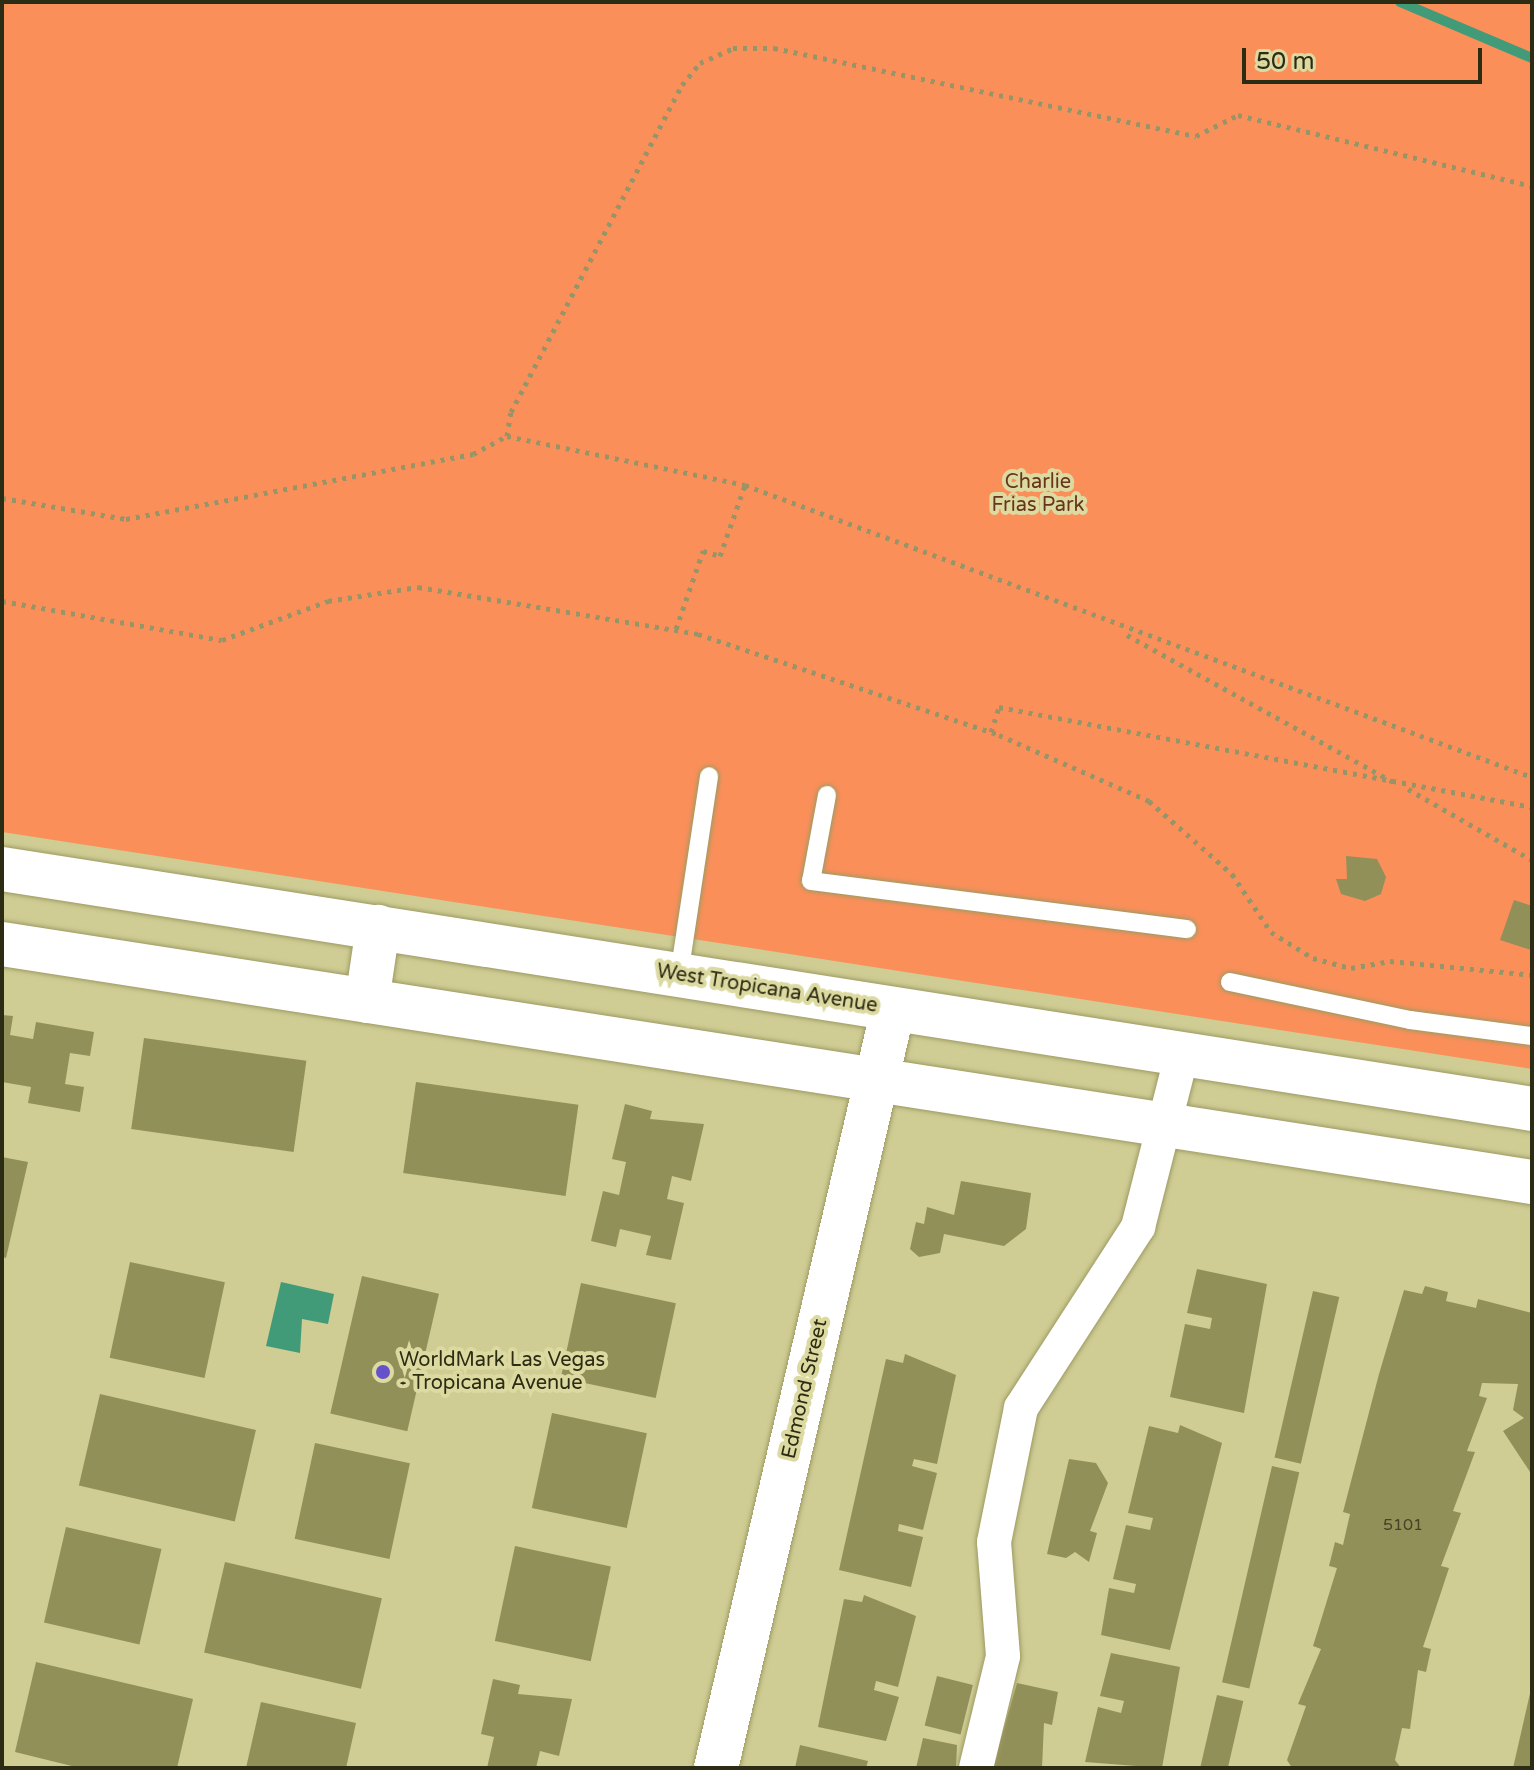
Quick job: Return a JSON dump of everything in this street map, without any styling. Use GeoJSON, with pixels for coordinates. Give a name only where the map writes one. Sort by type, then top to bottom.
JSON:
{"type":"FeatureCollection","features":[{"type":"Feature","properties":{"kind":"main road","name":"West Tropicana Avenue"},"geometry":{"type":"LineString","coordinates":[[2,869],[1532,1109]]}},
{"type":"Feature","properties":{"kind":"main road"},"geometry":{"type":"LineString","coordinates":[[367,1001],[378,927]]}},
{"type":"Feature","properties":{"kind":"main road"},"geometry":{"type":"LineString","coordinates":[[2,944],[1165,1129],[1532,1182]]}},
{"type":"Feature","properties":{"kind":"main road","name":"Edmond Street"},"geometry":{"type":"LineString","coordinates":[[716,1768],[893,1009]]}},
{"type":"Feature","properties":{"kind":"street"},"geometry":{"type":"LineString","coordinates":[[976,1768],[1003,1656],[994,1542],[1021,1408],[1138,1227],[1182,1054]]}},
{"type":"Feature","properties":{"kind":"lane"},"geometry":{"type":"LineString","coordinates":[[679,975],[709,776]]}},
{"type":"Feature","properties":{"kind":"lane"},"geometry":{"type":"LineString","coordinates":[[827,795],[811,881],[1187,929]]}},
{"type":"Feature","properties":{"kind":"lane"},"geometry":{"type":"LineString","coordinates":[[1230,982],[1410,1020],[1532,1036]]}},
{"type":"Feature","properties":{"kind":"path"},"geometry":{"type":"LineString","coordinates":[[507,436],[511,412],[682,85],[700,63],[733,48],[774,48],[1196,136],[1238,115],[1532,186]]}},
{"type":"Feature","properties":{"kind":"path"},"geometry":{"type":"LineString","coordinates":[[2,498],[126,519],[473,454],[507,436],[745,485],[1112,627],[1532,777]]}},
{"type":"Feature","properties":{"kind":"path"},"geometry":{"type":"LineString","coordinates":[[676,629],[703,551],[720,556],[745,485]]}},
{"type":"Feature","properties":{"kind":"path"},"geometry":{"type":"LineString","coordinates":[[2,601],[222,640],[328,601],[418,587],[676,629],[991,732],[1149,801],[1232,874],[1271,932],[1313,958],[1351,968],[1390,961],[1532,975]]}},
{"type":"Feature","properties":{"kind":"path"},"geometry":{"type":"LineString","coordinates":[[1112,627],[1532,860]]}},
{"type":"Feature","properties":{"kind":"path"},"geometry":{"type":"LineString","coordinates":[[991,732],[999,707],[1403,786],[1532,807]]}},
{"type":"Feature","properties":{"kind":"green space","name":"Charlie Frias Park"},"geometry":{"type":"Polygon","coordinates":[[[2,2],[1532,2],[1532,1069],[2,832],[2,2]]]}},
{"type":"Feature","properties":{"kind":"shaded area"},"geometry":{"type":"Polygon","coordinates":[[[281,1282],[334,1294],[328,1324],[302,1319],[300,1353],[266,1346],[281,1282]]]}},
{"type":"Feature","properties":{"kind":"building"},"geometry":{"type":"Polygon","coordinates":[[[1346,856],[1377,859],[1386,877],[1381,894],[1365,901],[1341,894],[1336,879],[1347,879],[1346,856]]]}},
{"type":"Feature","properties":{"kind":"building"},"geometry":{"type":"Polygon","coordinates":[[[1514,900],[1532,906],[1531,950],[1500,940],[1514,900]]]}},
{"type":"Feature","properties":{"kind":"building"},"geometry":{"type":"Polygon","coordinates":[[[2,1015],[13,1016],[10,1035],[33,1039],[36,1022],[94,1032],[90,1056],[70,1053],[65,1084],[84,1087],[80,1112],[28,1103],[31,1087],[2,1082],[2,1015]]]}},
{"type":"Feature","properties":{"kind":"building"},"geometry":{"type":"Polygon","coordinates":[[[144,1038],[306,1061],[294,1152],[131,1129],[144,1038]]]}},
{"type":"Feature","properties":{"kind":"building"},"geometry":{"type":"Polygon","coordinates":[[[416,1082],[578,1105],[566,1196],[403,1173],[416,1082]]]}},
{"type":"Feature","properties":{"kind":"building"},"geometry":{"type":"Polygon","coordinates":[[[625,1104],[652,1111],[650,1119],[704,1124],[691,1181],[672,1176],[667,1199],[684,1203],[671,1260],[646,1255],[651,1236],[620,1229],[616,1247],[591,1241],[603,1191],[619,1195],[626,1162],[612,1159],[625,1104]]]}},
{"type":"Feature","properties":{"kind":"building"},"geometry":{"type":"Polygon","coordinates":[[[2,1157],[28,1162],[6,1258],[2,1257],[2,1157]]]}},
{"type":"Feature","properties":{"kind":"building"},"geometry":{"type":"Polygon","coordinates":[[[961,1181],[1031,1193],[1026,1229],[1004,1246],[944,1234],[940,1253],[919,1257],[910,1249],[916,1222],[924,1224],[927,1207],[954,1215],[961,1181]]]}},
{"type":"Feature","properties":{"kind":"building"},"geometry":{"type":"Polygon","coordinates":[[[130,1262],[225,1282],[205,1378],[110,1358],[130,1262]]]}},
{"type":"Feature","properties":{"kind":"building"},"geometry":{"type":"Polygon","coordinates":[[[1197,1269],[1267,1284],[1244,1413],[1170,1397],[1185,1324],[1210,1329],[1212,1318],[1187,1313],[1197,1269]]]}},
{"type":"Feature","properties":{"kind":"building"},"geometry":{"type":"Polygon","coordinates":[[[362,1276],[439,1294],[407,1431],[330,1413],[362,1276]]]}},
{"type":"Feature","properties":{"kind":"building"},"geometry":{"type":"Polygon","coordinates":[[[581,1283],[676,1303],[656,1398],[561,1378],[581,1283]]]}},
{"type":"Feature","properties":{"kind":"building"},"geometry":{"type":"Polygon","coordinates":[[[1425,1286],[1448,1292],[1446,1301],[1476,1308],[1478,1299],[1532,1313],[1532,1475],[1503,1431],[1524,1418],[1513,1410],[1518,1384],[1482,1383],[1479,1396],[1487,1398],[1467,1451],[1475,1452],[1453,1511],[1461,1513],[1441,1566],[1449,1568],[1423,1647],[1431,1649],[1426,1672],[1418,1670],[1410,1729],[1402,1728],[1395,1760],[1401,1768],[1292,1768],[1287,1760],[1306,1706],[1298,1704],[1321,1649],[1313,1646],[1337,1568],[1329,1566],[1335,1542],[1343,1545],[1350,1514],[1343,1512],[1379,1374],[1404,1290],[1422,1294],[1425,1286]]]}},
{"type":"Feature","properties":{"kind":"building"},"geometry":{"type":"Polygon","coordinates":[[[1313,1291],[1339,1297],[1301,1464],[1275,1458],[1313,1291]]]}},
{"type":"Feature","properties":{"kind":"building"},"geometry":{"type":"Polygon","coordinates":[[[905,1354],[956,1375],[937,1464],[914,1459],[912,1466],[937,1473],[923,1530],[899,1524],[898,1531],[923,1537],[911,1587],[839,1570],[886,1359],[903,1363],[905,1354]]]}},
{"type":"Feature","properties":{"kind":"building"},"geometry":{"type":"Polygon","coordinates":[[[100,1394],[256,1430],[235,1522],[79,1486],[100,1394]]]}},
{"type":"Feature","properties":{"kind":"building"},"geometry":{"type":"Polygon","coordinates":[[[552,1413],[647,1433],[627,1528],[532,1508],[552,1413]]]}},
{"type":"Feature","properties":{"kind":"building"},"geometry":{"type":"Polygon","coordinates":[[[1180,1425],[1222,1443],[1170,1650],[1101,1635],[1109,1588],[1134,1593],[1136,1584],[1113,1579],[1126,1525],[1150,1530],[1153,1518],[1128,1513],[1149,1426],[1178,1433],[1180,1425]]]}},
{"type":"Feature","properties":{"kind":"building"},"geometry":{"type":"Polygon","coordinates":[[[315,1443],[410,1463],[390,1559],[295,1539],[315,1443]]]}},
{"type":"Feature","properties":{"kind":"building"},"geometry":{"type":"Polygon","coordinates":[[[1069,1459],[1096,1463],[1108,1483],[1090,1531],[1097,1533],[1089,1562],[1075,1552],[1066,1558],[1047,1554],[1069,1459]]]}},
{"type":"Feature","properties":{"kind":"building"},"geometry":{"type":"Polygon","coordinates":[[[1272,1466],[1299,1472],[1249,1689],[1222,1682],[1272,1466]]]}},
{"type":"Feature","properties":{"kind":"building"},"geometry":{"type":"Polygon","coordinates":[[[66,1527],[161,1549],[139,1645],[44,1622],[66,1527]]]}},
{"type":"Feature","properties":{"kind":"building"},"geometry":{"type":"Polygon","coordinates":[[[515,1546],[611,1566],[591,1661],[495,1641],[515,1546]]]}},
{"type":"Feature","properties":{"kind":"building"},"geometry":{"type":"Polygon","coordinates":[[[225,1562],[382,1598],[361,1689],[204,1653],[225,1562]]]}},
{"type":"Feature","properties":{"kind":"building"},"geometry":{"type":"Polygon","coordinates":[[[864,1595],[916,1616],[898,1687],[876,1681],[874,1690],[899,1697],[886,1741],[818,1727],[844,1599],[862,1602],[864,1595]]]}},
{"type":"Feature","properties":{"kind":"building"},"geometry":{"type":"Polygon","coordinates":[[[1111,1653],[1180,1667],[1162,1768],[1085,1762],[1098,1707],[1121,1713],[1124,1701],[1100,1696],[1111,1653]]]}},
{"type":"Feature","properties":{"kind":"building"},"geometry":{"type":"Polygon","coordinates":[[[36,1662],[193,1699],[177,1768],[80,1768],[15,1752],[36,1662]]]}},
{"type":"Feature","properties":{"kind":"building"},"geometry":{"type":"Polygon","coordinates":[[[937,1676],[973,1685],[961,1734],[925,1725],[937,1676]]]}},
{"type":"Feature","properties":{"kind":"building"},"geometry":{"type":"Polygon","coordinates":[[[493,1679],[520,1685],[518,1694],[572,1699],[559,1756],[540,1751],[536,1768],[487,1768],[494,1737],[481,1734],[493,1679]]]}},
{"type":"Feature","properties":{"kind":"building"},"geometry":{"type":"Polygon","coordinates":[[[1017,1683],[1058,1692],[1052,1725],[1044,1723],[1042,1768],[993,1766],[1017,1683]]]}},
{"type":"Feature","properties":{"kind":"building"},"geometry":{"type":"Polygon","coordinates":[[[1531,1689],[1532,1768],[1513,1768],[1531,1689]]]}},
{"type":"Feature","properties":{"kind":"building"},"geometry":{"type":"Polygon","coordinates":[[[1217,1695],[1243,1701],[1228,1768],[1200,1768],[1217,1695]]]}},
{"type":"Feature","properties":{"kind":"building"},"geometry":{"type":"Polygon","coordinates":[[[261,1702],[356,1723],[346,1768],[246,1768],[261,1702]]]}},
{"type":"Feature","properties":{"kind":"building"},"geometry":{"type":"Polygon","coordinates":[[[923,1738],[957,1745],[956,1768],[916,1768],[923,1738]]]}},
{"type":"Feature","properties":{"kind":"building"},"geometry":{"type":"Polygon","coordinates":[[[800,1745],[868,1761],[866,1768],[795,1768],[800,1745]]]}},
{"type":"Feature","properties":{"kind":"waterway"},"geometry":{"type":"LineString","coordinates":[[1400,2],[1532,58]]}},
{"type":"Feature","properties":{"kind":"place","name":"WorldMark Las Vegas - Tropicana Avenue"},"geometry":{"type":"Point","coordinates":[383,1372]}}]}
